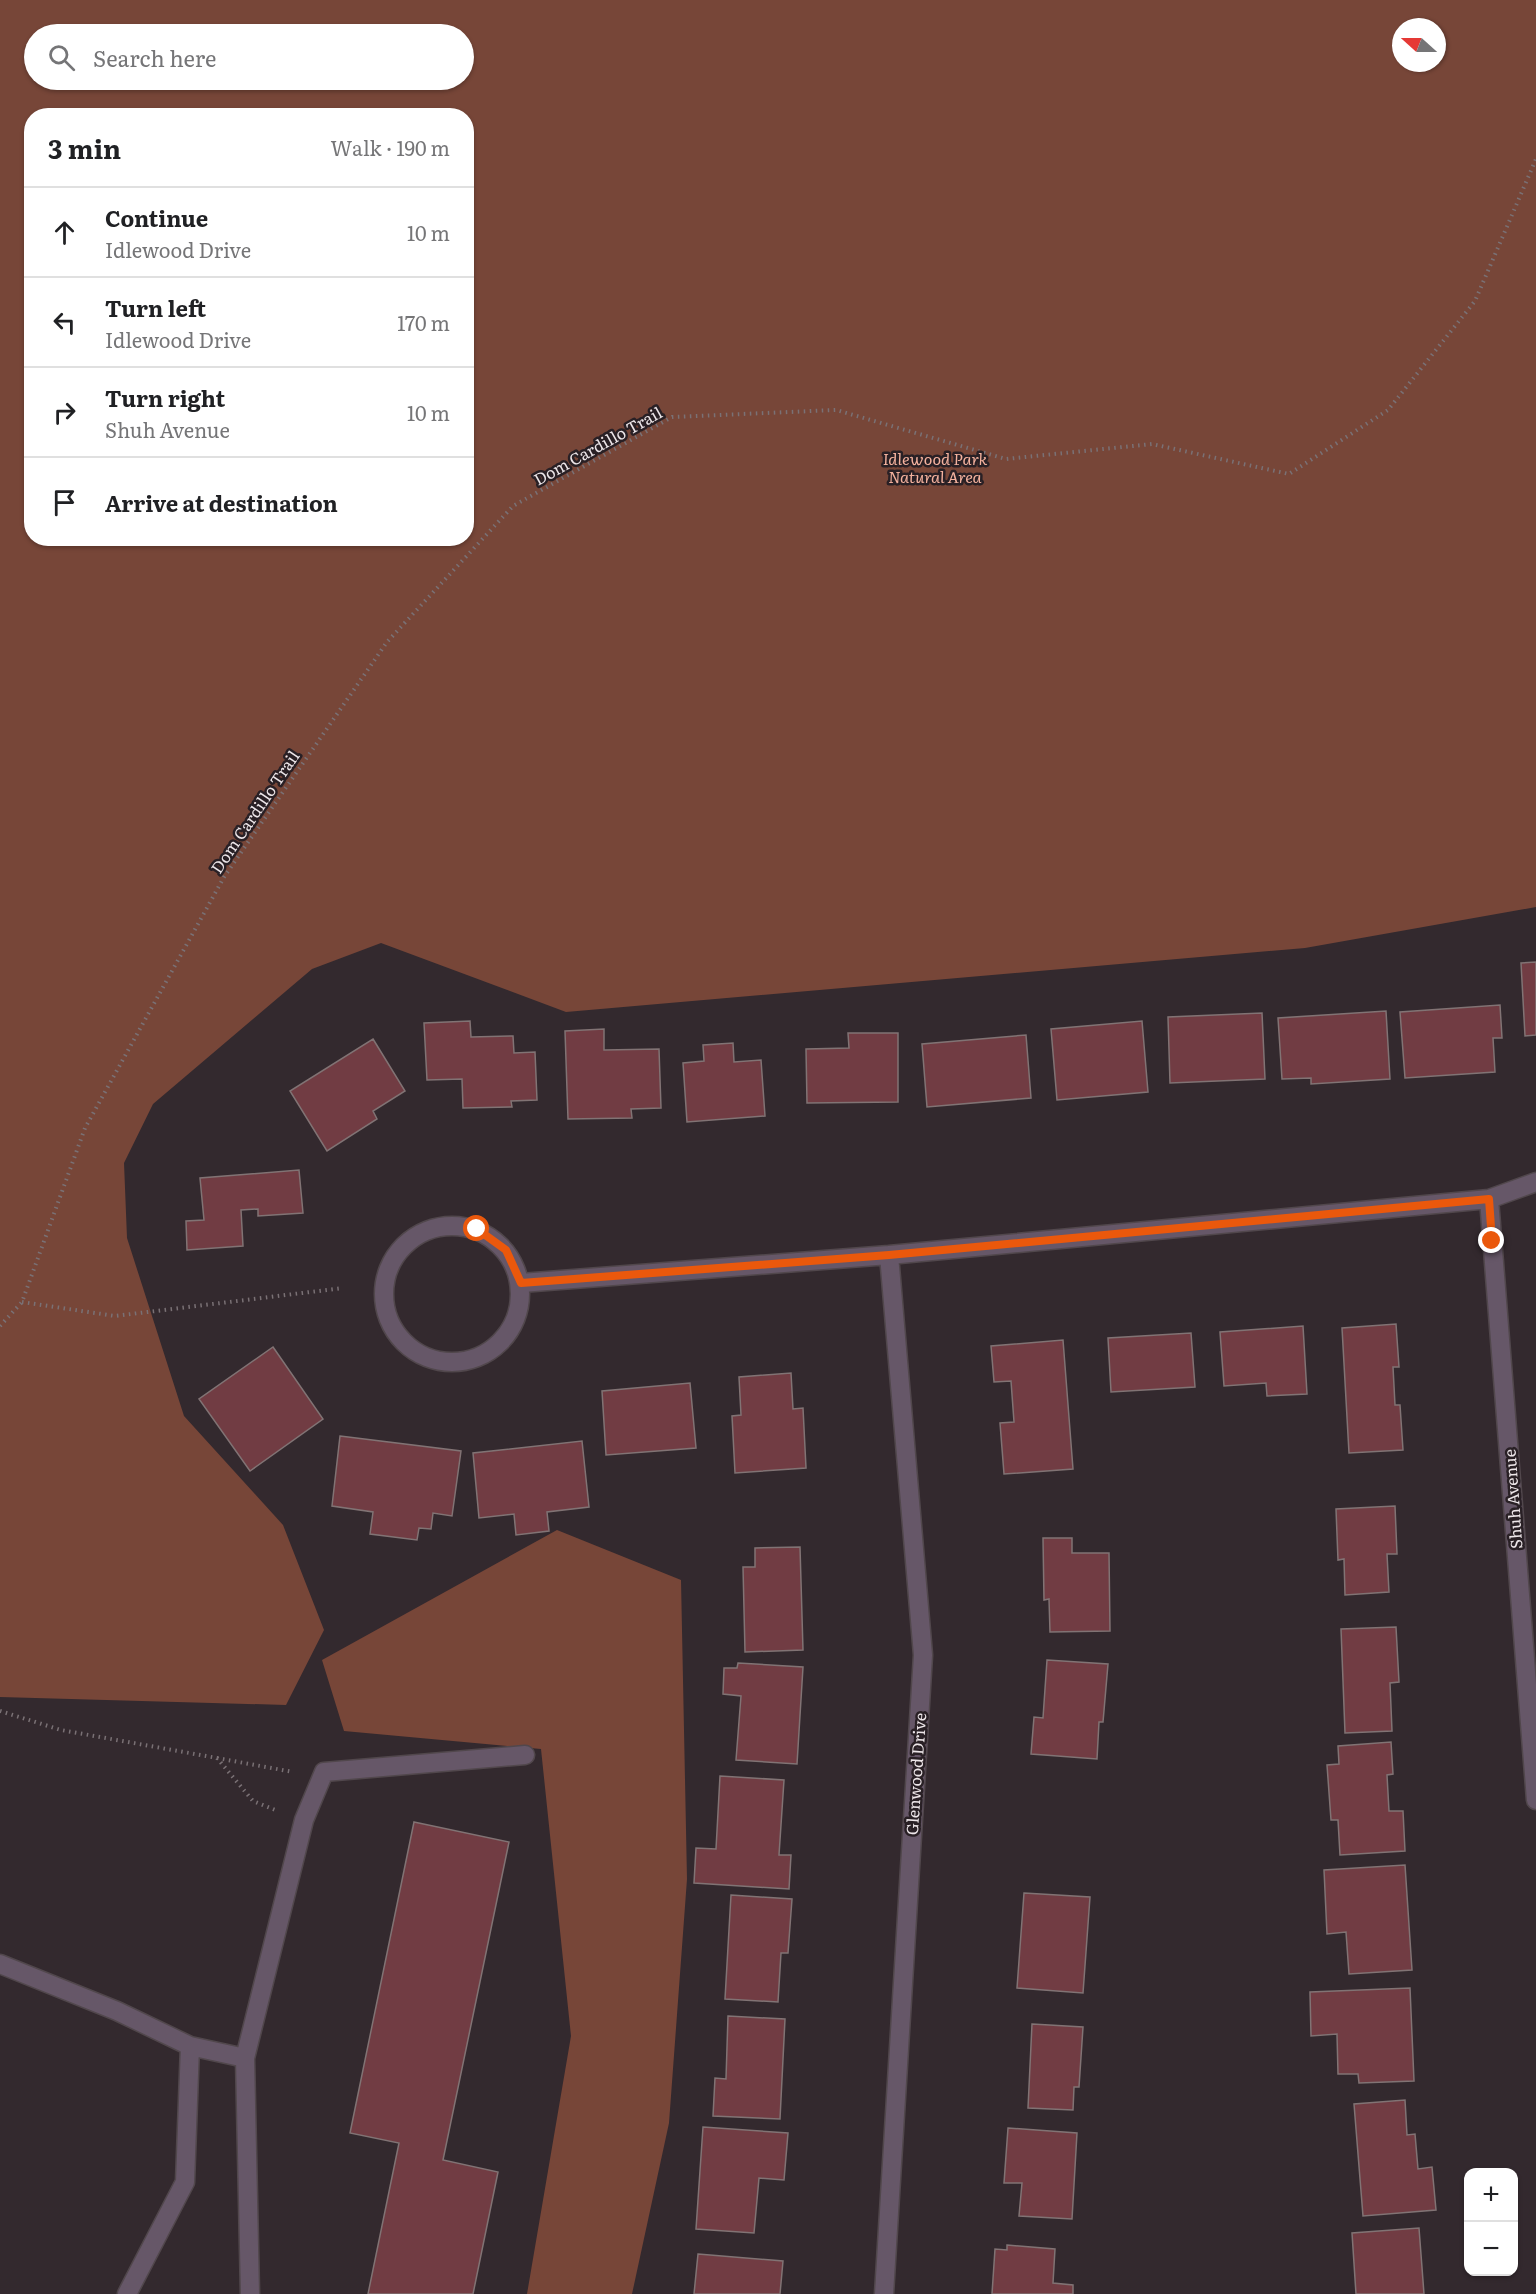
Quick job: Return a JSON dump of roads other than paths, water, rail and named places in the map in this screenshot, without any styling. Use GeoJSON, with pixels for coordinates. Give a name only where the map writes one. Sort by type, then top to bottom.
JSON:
{"type":"FeatureCollection","features":[{"type":"Feature","properties":{"kind":"street"},"geometry":{"type":"LineString","coordinates":[[521,1283],[889,1255],[1489,1199],[1536,1182]]}},
{"type":"Feature","properties":{"kind":"street","name":"Shuh Avenue"},"geometry":{"type":"LineString","coordinates":[[1489,1199],[1536,1800]]}},
{"type":"Feature","properties":{"kind":"street"},"geometry":{"type":"LineString","coordinates":[[442,1226],[477,1229],[506,1250],[521,1283],[517,1319],[496,1348],[463,1363],[428,1359],[399,1338],[384,1305],[388,1269],[409,1240],[442,1226]]}},
{"type":"Feature","properties":{"kind":"street","name":"Glenwood Drive"},"geometry":{"type":"LineString","coordinates":[[884,2294],[923,1655],[889,1255]]}},
{"type":"Feature","properties":{"kind":"street"},"geometry":{"type":"LineString","coordinates":[[250,2294],[245,2058],[304,1820],[324,1772],[525,1755]]}},
{"type":"Feature","properties":{"kind":"street"},"geometry":{"type":"LineString","coordinates":[[0,1964],[117,2012],[190,2046],[245,2058]]}},
{"type":"Feature","properties":{"kind":"street"},"geometry":{"type":"LineString","coordinates":[[127,2294],[185,2182],[190,2046]]}},
{"type":"Feature","properties":{"kind":"park label","name":"Idlewood Park Natural Area"},"geometry":{"type":"Point","coordinates":[935,468]}}]}
